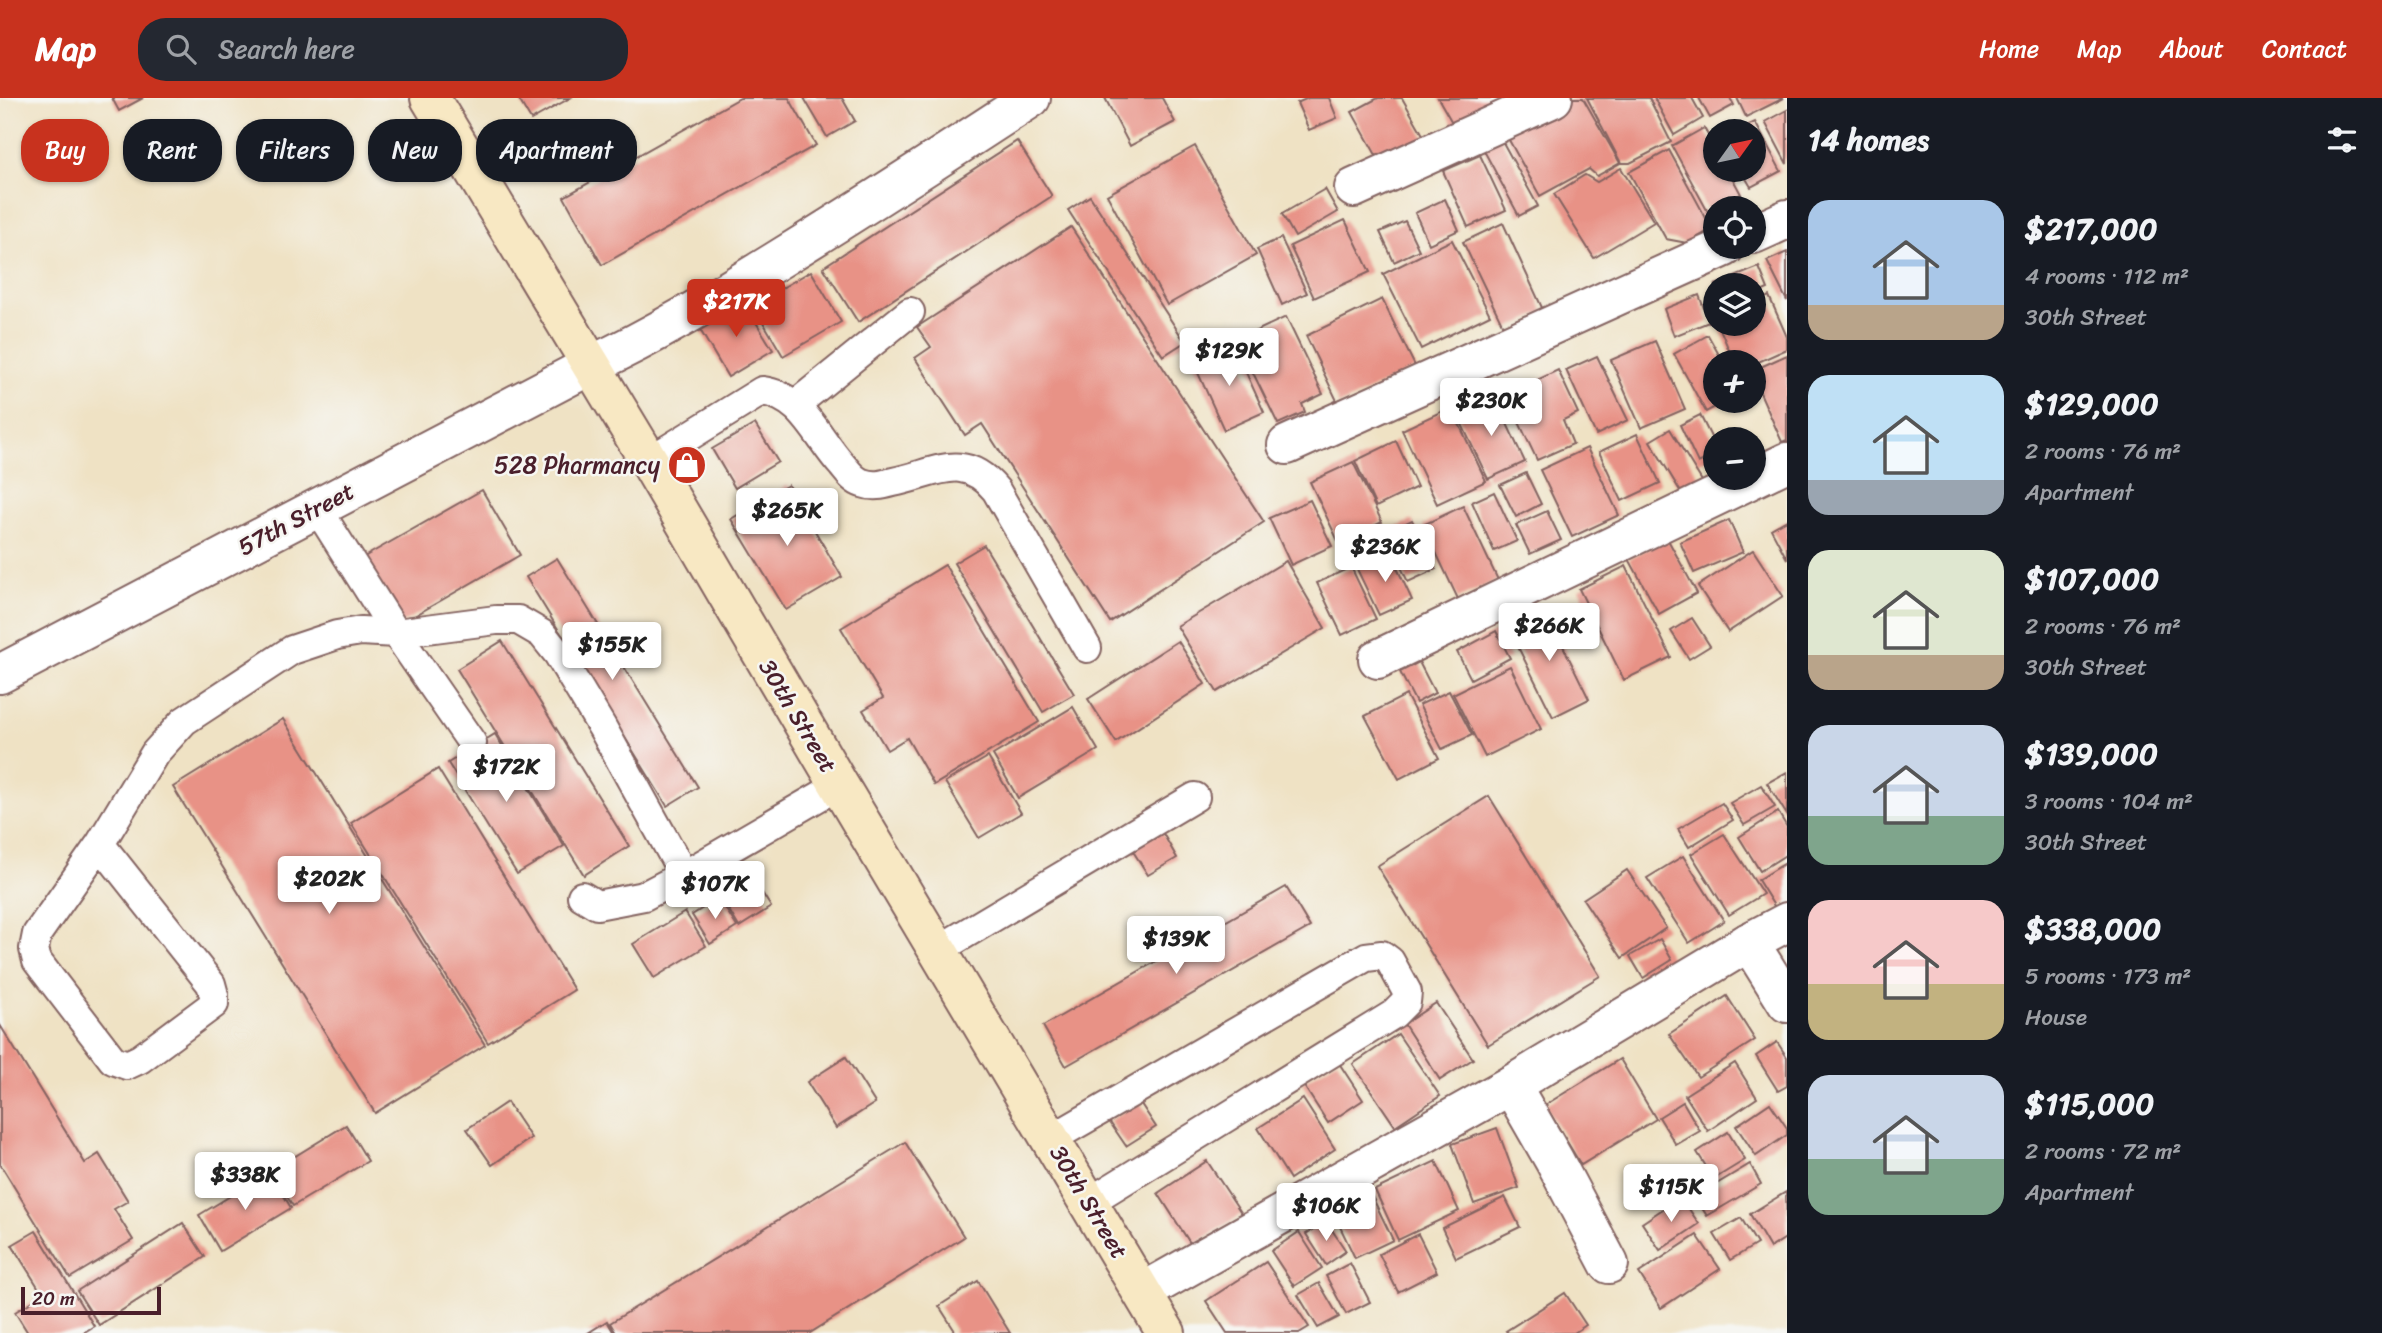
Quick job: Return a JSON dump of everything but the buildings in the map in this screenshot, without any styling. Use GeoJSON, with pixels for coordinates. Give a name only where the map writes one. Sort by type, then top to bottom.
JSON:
{"type":"FeatureCollection","features":[{"type":"Feature","properties":{"kind":"main road","name":"30th Street"},"geometry":{"type":"LineString","coordinates":[[430,98],[649,461],[1166,1333]]}},
{"type":"Feature","properties":{"kind":"street","name":"57th Street"},"geometry":{"type":"LineString","coordinates":[[0,674],[591,365],[638,343],[861,209],[1031,98]]}},
{"type":"Feature","properties":{"kind":"street"},"geometry":{"type":"LineString","coordinates":[[1354,188],[1553,98]]}},
{"type":"Feature","properties":{"kind":"street"},"geometry":{"type":"LineString","coordinates":[[1766,229],[1787,219]]}},
{"type":"Feature","properties":{"kind":"street"},"geometry":{"type":"LineString","coordinates":[[1287,445],[1703,257]]}},
{"type":"Feature","properties":{"kind":"street"},"geometry":{"type":"LineString","coordinates":[[1378,659],[1787,462]]}},
{"type":"Feature","properties":{"kind":"street"},"geometry":{"type":"LineString","coordinates":[[1143,1292],[1511,1085],[1787,922]]}},
{"type":"Feature","properties":{"kind":"street"},"geometry":{"type":"LineString","coordinates":[[1749,943],[1787,1003]]}},
{"type":"Feature","properties":{"kind":"street"},"geometry":{"type":"LineString","coordinates":[[1511,1085],[1609,1264]]}},
{"type":"Feature","properties":{"kind":"lane"},"geometry":{"type":"LineString","coordinates":[[795,405],[910,312]]}},
{"type":"Feature","properties":{"kind":"lane"},"geometry":{"type":"LineString","coordinates":[[649,461],[762,391],[786,397],[795,405],[839,462],[855,480],[864,484],[877,486],[944,469],[965,467],[984,475],[996,489],[1087,648]]}},
{"type":"Feature","properties":{"kind":"lane"},"geometry":{"type":"LineString","coordinates":[[317,508],[396,633],[472,743]]}},
{"type":"Feature","properties":{"kind":"lane"},"geometry":{"type":"LineString","coordinates":[[100,844],[211,984],[214,995],[214,1004],[140,1059],[127,1065],[113,1060],[37,961],[34,949],[37,934],[100,844],[155,753],[184,721],[292,650],[337,635],[361,631],[396,633],[518,620],[542,634],[558,654],[602,727],[684,876]]}},
{"type":"Feature","properties":{"kind":"lane"},"geometry":{"type":"LineString","coordinates":[[582,896],[597,905],[644,896],[684,876],[839,785]]}},
{"type":"Feature","properties":{"kind":"lane"},"geometry":{"type":"LineString","coordinates":[[938,950],[1195,797]]}},
{"type":"Feature","properties":{"kind":"lane"},"geometry":{"type":"LineString","coordinates":[[1051,1139],[1366,957],[1382,956],[1390,961],[1407,992],[1406,1002],[1394,1014],[1089,1202]]}},
{"type":"Feature","properties":{"kind":"place","name":"528 Pharmancy"},"geometry":{"type":"Point","coordinates":[687,465]}}]}
